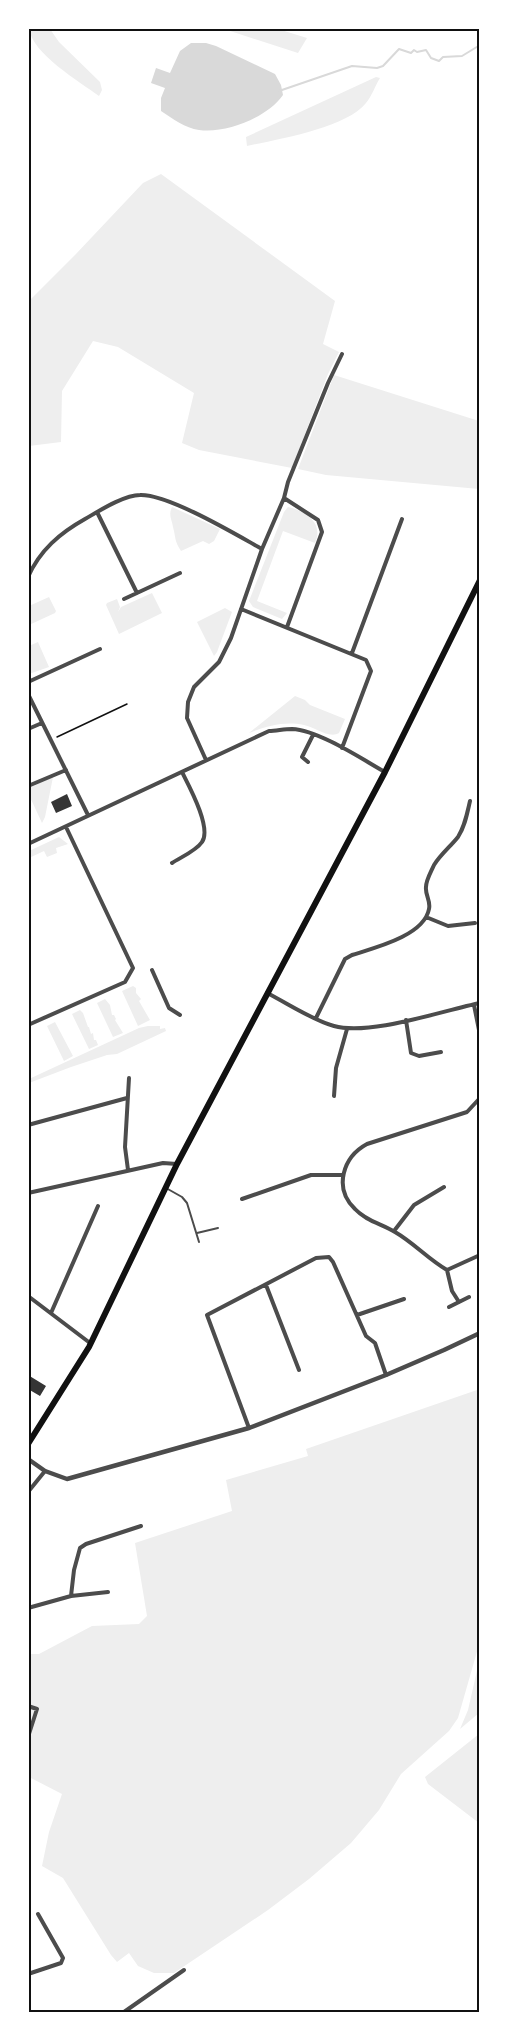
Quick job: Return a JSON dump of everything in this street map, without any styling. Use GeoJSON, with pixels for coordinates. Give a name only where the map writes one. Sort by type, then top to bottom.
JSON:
{"type":"FeatureCollection","features":[{"type":"Feature","properties":{"kind":"main road"},"geometry":{"type":"LineString","coordinates":[[28,1444],[90,1343],[177,1164],[385,772],[480,580]]}},
{"type":"Feature","properties":{"kind":"street"},"geometry":{"type":"LineString","coordinates":[[207,760],[187,718],[188,702],[194,687],[219,662],[231,638],[288,482],[342,354]]}},
{"type":"Feature","properties":{"kind":"street"},"geometry":{"type":"LineString","coordinates":[[28,577],[34,563],[65,531],[97,512],[138,495],[158,497],[262,549]]}},
{"type":"Feature","properties":{"kind":"street"},"geometry":{"type":"LineString","coordinates":[[284,498],[318,520],[322,532],[287,627]]}},
{"type":"Feature","properties":{"kind":"street"},"geometry":{"type":"LineString","coordinates":[[97,512],[137,593]]}},
{"type":"Feature","properties":{"kind":"street"},"geometry":{"type":"LineString","coordinates":[[352,653],[402,519]]}},
{"type":"Feature","properties":{"kind":"street"},"geometry":{"type":"LineString","coordinates":[[124,599],[180,573]]}},
{"type":"Feature","properties":{"kind":"street"},"geometry":{"type":"LineString","coordinates":[[241,609],[366,660],[370,671],[342,748]]}},
{"type":"Feature","properties":{"kind":"street"},"geometry":{"type":"LineString","coordinates":[[28,682],[100,649]]}},
{"type":"Feature","properties":{"kind":"street"},"geometry":{"type":"LineString","coordinates":[[28,694],[88,815]]}},
{"type":"Feature","properties":{"kind":"street"},"geometry":{"type":"LineString","coordinates":[[28,729],[42,723]]}},
{"type":"Feature","properties":{"kind":"street"},"geometry":{"type":"LineString","coordinates":[[28,844],[269,732],[293,729],[313,735],[385,772]]}},
{"type":"Feature","properties":{"kind":"street"},"geometry":{"type":"LineString","coordinates":[[308,762],[302,757],[313,735]]}},
{"type":"Feature","properties":{"kind":"street"},"geometry":{"type":"LineString","coordinates":[[28,786],[66,770]]}},
{"type":"Feature","properties":{"kind":"street"},"geometry":{"type":"LineString","coordinates":[[172,863],[201,844],[206,835],[203,821],[182,772]]}},
{"type":"Feature","properties":{"kind":"street"},"geometry":{"type":"LineString","coordinates":[[316,1018],[345,959],[398,939],[414,930],[426,917],[430,902],[425,888],[429,875],[443,852],[459,836],[466,821],[470,801]]}},
{"type":"Feature","properties":{"kind":"street"},"geometry":{"type":"LineString","coordinates":[[28,1025],[125,982],[132,968],[66,827]]}},
{"type":"Feature","properties":{"kind":"street"},"geometry":{"type":"LineString","coordinates":[[426,917],[448,926],[475,923]]}},
{"type":"Feature","properties":{"kind":"street"},"geometry":{"type":"LineString","coordinates":[[152,970],[169,1008],[180,1015]]}},
{"type":"Feature","properties":{"kind":"street"},"geometry":{"type":"LineString","coordinates":[[267,993],[332,1026],[347,1029],[380,1027],[480,1003]]}},
{"type":"Feature","properties":{"kind":"street"},"geometry":{"type":"LineString","coordinates":[[474,1005],[480,1035]]}},
{"type":"Feature","properties":{"kind":"street"},"geometry":{"type":"LineString","coordinates":[[406,1020],[411,1053],[419,1056],[441,1052]]}},
{"type":"Feature","properties":{"kind":"street"},"geometry":{"type":"LineString","coordinates":[[334,1095],[336,1068],[347,1029]]}},
{"type":"Feature","properties":{"kind":"street"},"geometry":{"type":"LineString","coordinates":[[128,1170],[125,1147],[129,1078]]}},
{"type":"Feature","properties":{"kind":"street"},"geometry":{"type":"LineString","coordinates":[[28,1125],[127,1098]]}},
{"type":"Feature","properties":{"kind":"street"},"geometry":{"type":"LineString","coordinates":[[459,1302],[452,1291],[447,1270],[434,1263],[394,1231],[355,1210],[344,1190],[342,1175],[348,1159],[358,1149],[367,1144],[467,1112],[480,1098]]}},
{"type":"Feature","properties":{"kind":"street"},"geometry":{"type":"LineString","coordinates":[[28,1193],[163,1162],[177,1164]]}},
{"type":"Feature","properties":{"kind":"street"},"geometry":{"type":"LineString","coordinates":[[242,1199],[311,1175],[342,1175]]}},
{"type":"Feature","properties":{"kind":"street"},"geometry":{"type":"LineString","coordinates":[[394,1231],[414,1205],[444,1187]]}},
{"type":"Feature","properties":{"kind":"street"},"geometry":{"type":"LineString","coordinates":[[51,1313],[98,1206]]}},
{"type":"Feature","properties":{"kind":"street"},"geometry":{"type":"LineString","coordinates":[[447,1270],[480,1255]]}},
{"type":"Feature","properties":{"kind":"street"},"geometry":{"type":"LineString","coordinates":[[249,1428],[207,1315],[316,1258],[330,1257],[366,1336],[375,1343],[386,1375]]}},
{"type":"Feature","properties":{"kind":"street"},"geometry":{"type":"LineString","coordinates":[[266,1285],[298,1370]]}},
{"type":"Feature","properties":{"kind":"street"},"geometry":{"type":"LineString","coordinates":[[28,1296],[90,1343]]}},
{"type":"Feature","properties":{"kind":"street"},"geometry":{"type":"LineString","coordinates":[[449,1307],[469,1298]]}},
{"type":"Feature","properties":{"kind":"street"},"geometry":{"type":"LineString","coordinates":[[357,1315],[405,1299]]}},
{"type":"Feature","properties":{"kind":"street"},"geometry":{"type":"LineString","coordinates":[[28,1459],[45,1471],[67,1479],[249,1428],[386,1375],[480,1333]]}},
{"type":"Feature","properties":{"kind":"street"},"geometry":{"type":"LineString","coordinates":[[28,1492],[45,1471]]}},
{"type":"Feature","properties":{"kind":"street"},"geometry":{"type":"LineString","coordinates":[[71,1596],[74,1570],[80,1548],[141,1526]]}},
{"type":"Feature","properties":{"kind":"street"},"geometry":{"type":"LineString","coordinates":[[28,1608],[71,1596],[108,1592]]}},
{"type":"Feature","properties":{"kind":"street"},"geometry":{"type":"LineString","coordinates":[[28,1706],[37,1709],[28,1737]]}},
{"type":"Feature","properties":{"kind":"street"},"geometry":{"type":"LineString","coordinates":[[28,1974],[61,1963],[63,1958],[38,1914]]}},
{"type":"Feature","properties":{"kind":"street"},"geometry":{"type":"LineString","coordinates":[[124,2013],[184,1970]]}},
{"type":"Feature","properties":{"kind":"lane"},"geometry":{"type":"LineString","coordinates":[[166,1188],[182,1197],[187,1203],[199,1242]]}},
{"type":"Feature","properties":{"kind":"lane"},"geometry":{"type":"LineString","coordinates":[[197,1233],[218,1228]]}},
{"type":"Feature","properties":{"kind":"path"},"geometry":{"type":"LineString","coordinates":[[51,740],[127,704]]}},
{"type":"Feature","properties":{"kind":"shaded area"},"geometry":{"type":"Polygon","coordinates":[[[29,28],[50,29],[59,42],[100,82],[102,90],[99,96],[47,57],[32,38],[29,28]]]}},
{"type":"Feature","properties":{"kind":"shaded area"},"geometry":{"type":"Polygon","coordinates":[[[224,29],[278,29],[307,38],[298,53],[224,29]]]}},
{"type":"Feature","properties":{"kind":"shaded area"},"geometry":{"type":"Polygon","coordinates":[[[191,43],[216,46],[275,74],[283,95],[257,117],[233,126],[210,131],[179,123],[161,111],[161,98],[165,88],[151,83],[156,68],[170,73],[180,51],[191,43]]]}},
{"type":"Feature","properties":{"kind":"shaded area"},"geometry":{"type":"Polygon","coordinates":[[[376,77],[380,78],[366,103],[343,119],[311,131],[247,146],[246,137],[376,77]]]}},
{"type":"Feature","properties":{"kind":"shaded area"},"geometry":{"type":"Polygon","coordinates":[[[161,174],[335,301],[323,344],[339,352],[328,374],[292,468],[199,450],[182,443],[194,393],[118,347],[93,341],[62,391],[61,442],[29,446],[29,301],[143,183],[161,174]]]}},
{"type":"Feature","properties":{"kind":"shaded area"},"geometry":{"type":"Polygon","coordinates":[[[334,375],[479,421],[479,489],[326,475],[298,469],[334,375]]]}},
{"type":"Feature","properties":{"kind":"shaded area"},"geometry":{"type":"Polygon","coordinates":[[[172,507],[220,529],[214,541],[209,544],[203,541],[181,551],[176,541],[170,513],[172,507]]]}},
{"type":"Feature","properties":{"kind":"shaded area"},"geometry":{"type":"Polygon","coordinates":[[[288,507],[312,519],[317,536],[315,543],[283,531],[257,601],[287,613],[282,619],[253,607],[249,601],[288,507]]]}},
{"type":"Feature","properties":{"kind":"shaded area"},"geometry":{"type":"Polygon","coordinates":[[[152,593],[162,613],[119,634],[107,603],[117,599],[120,607],[118,612],[121,607],[152,593]]]}},
{"type":"Feature","properties":{"kind":"shaded area"},"geometry":{"type":"Polygon","coordinates":[[[49,597],[55,613],[29,625],[29,606],[49,597]]]}},
{"type":"Feature","properties":{"kind":"shaded area"},"geometry":{"type":"Polygon","coordinates":[[[225,608],[232,612],[214,656],[197,622],[225,608]]]}},
{"type":"Feature","properties":{"kind":"shaded area"},"geometry":{"type":"Polygon","coordinates":[[[38,642],[49,667],[29,674],[29,646],[38,642]]]}},
{"type":"Feature","properties":{"kind":"shaded area"},"geometry":{"type":"Polygon","coordinates":[[[295,696],[310,705],[345,719],[339,733],[331,735],[304,725],[283,724],[249,733],[295,696]]]}},
{"type":"Feature","properties":{"kind":"shaded area"},"geometry":{"type":"Polygon","coordinates":[[[53,777],[42,823],[29,795],[29,788],[53,777]]]}},
{"type":"Feature","properties":{"kind":"shaded area"},"geometry":{"type":"Polygon","coordinates":[[[59,837],[68,844],[56,848],[57,853],[47,857],[44,851],[29,858],[29,851],[59,837]]]}},
{"type":"Feature","properties":{"kind":"shaded area"},"geometry":{"type":"Polygon","coordinates":[[[133,986],[150,1020],[138,1026],[122,991],[133,986]]]}},
{"type":"Feature","properties":{"kind":"shaded area"},"geometry":{"type":"Polygon","coordinates":[[[105,999],[123,1033],[113,1037],[97,1003],[105,999]]]}},
{"type":"Feature","properties":{"kind":"shaded area"},"geometry":{"type":"Polygon","coordinates":[[[80,1010],[98,1045],[89,1049],[72,1014],[80,1010]]]}},
{"type":"Feature","properties":{"kind":"shaded area"},"geometry":{"type":"Polygon","coordinates":[[[55,1022],[73,1056],[64,1061],[47,1026],[55,1022]]]}},
{"type":"Feature","properties":{"kind":"shaded area"},"geometry":{"type":"Polygon","coordinates":[[[160,1026],[160,1029],[165,1028],[166,1031],[117,1054],[107,1055],[29,1083],[29,1079],[139,1028],[160,1026]]]}},
{"type":"Feature","properties":{"kind":"shaded area"},"geometry":{"type":"Polygon","coordinates":[[[477,1390],[480,1641],[458,1718],[449,1731],[401,1774],[379,1810],[351,1843],[268,1910],[174,1973],[154,1973],[138,1966],[129,1953],[117,1962],[63,1878],[42,1866],[49,1832],[62,1794],[29,1777],[28,1654],[39,1654],[92,1626],[139,1624],[147,1616],[135,1543],[232,1511],[226,1480],[308,1456],[306,1449],[477,1390]]]}},
{"type":"Feature","properties":{"kind":"shaded area"},"geometry":{"type":"Polygon","coordinates":[[[479,1662],[479,1713],[460,1729],[468,1710],[479,1662]]]}},
{"type":"Feature","properties":{"kind":"shaded area"},"geometry":{"type":"Polygon","coordinates":[[[479,1734],[479,1823],[428,1784],[425,1777],[479,1734]]]}},
{"type":"Feature","properties":{"kind":"building"},"geometry":{"type":"Polygon","coordinates":[[[67,794],[72,806],[56,813],[51,802],[67,794]]]}},
{"type":"Feature","properties":{"kind":"building"},"geometry":{"type":"Polygon","coordinates":[[[28,1375],[46,1386],[40,1396],[28,1389],[28,1375]]]}},
{"type":"Feature","properties":{"kind":"waterway"},"geometry":{"type":"LineString","coordinates":[[279,91],[352,66],[377,68],[383,66],[399,49],[411,53],[414,50],[417,52],[426,50],[431,58],[439,61],[443,57],[462,56],[480,45]]}}]}
